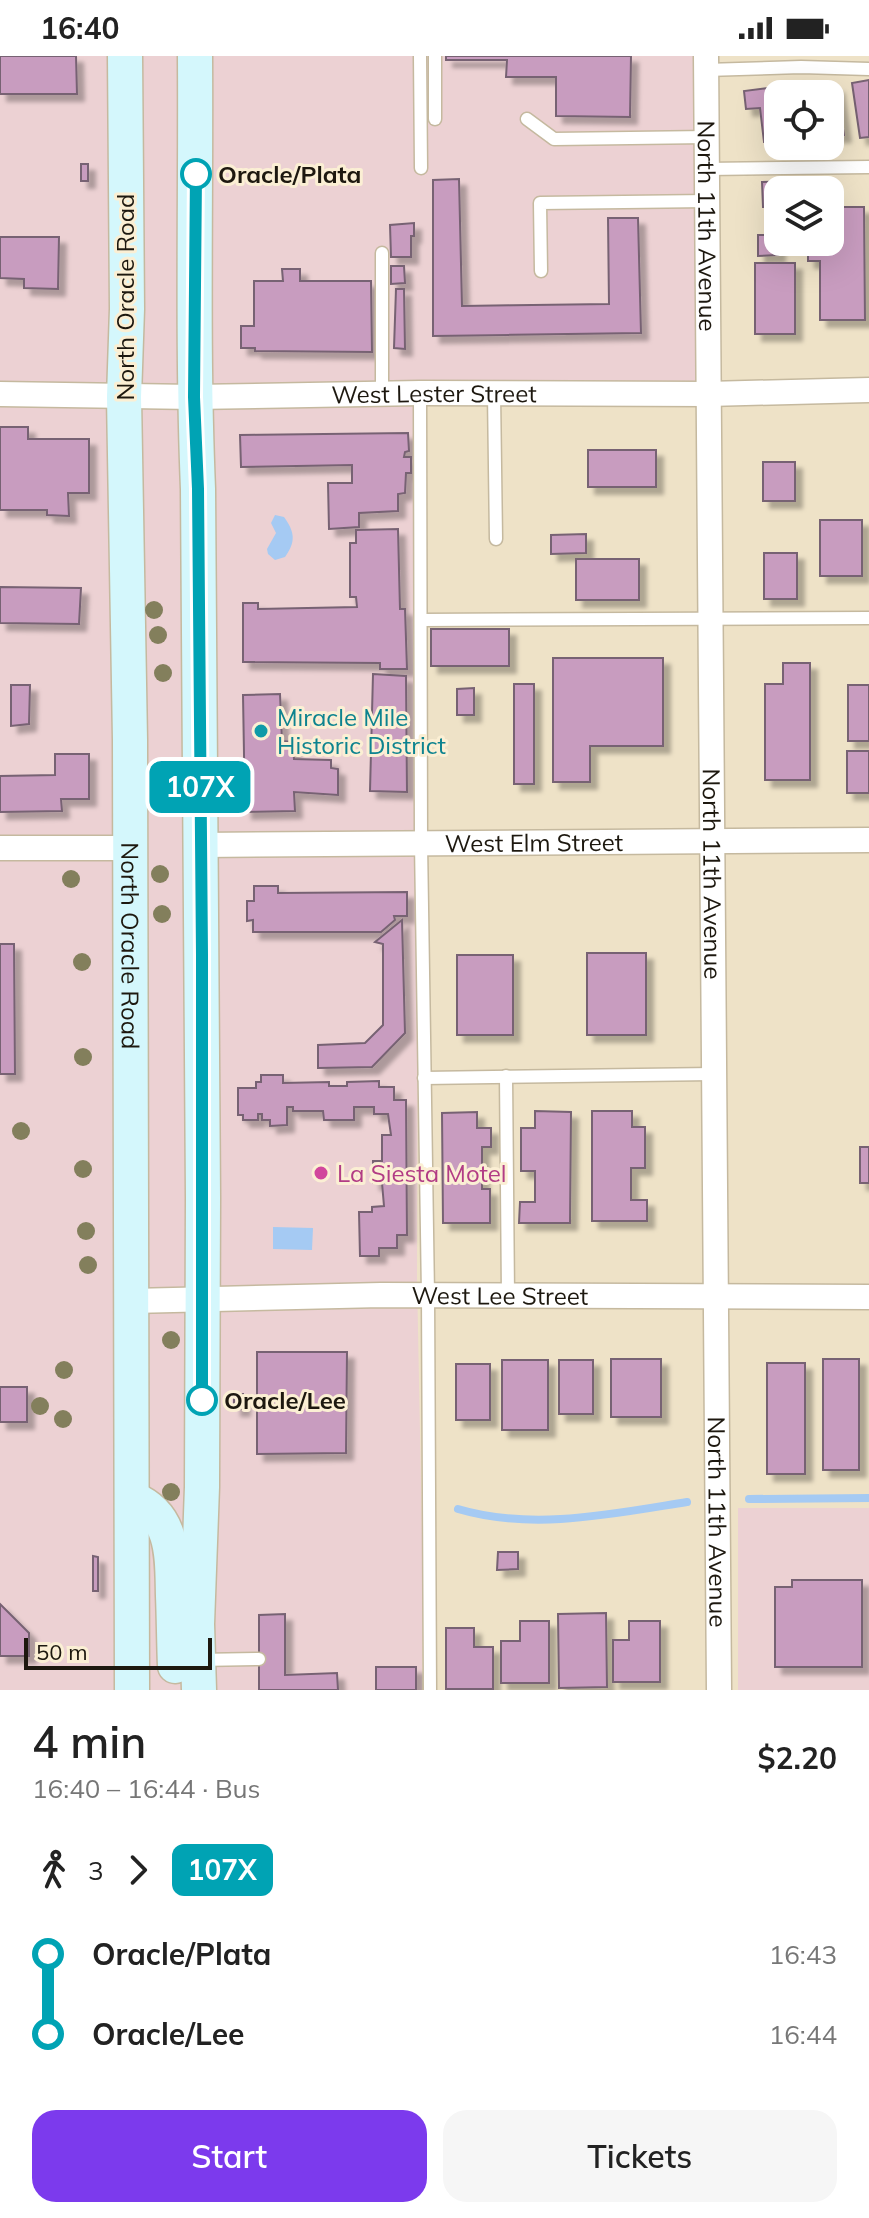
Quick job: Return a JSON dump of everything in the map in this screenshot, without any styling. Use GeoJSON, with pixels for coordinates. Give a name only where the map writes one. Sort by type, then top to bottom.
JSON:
{"type":"FeatureCollection","features":[{"type":"Feature","properties":{"kind":"main road","name":"North Oracle Road"},"geometry":{"type":"LineString","coordinates":[[125,56],[127,309],[124,397],[129,547],[132,1690]]}},
{"type":"Feature","properties":{"kind":"main road"},"geometry":{"type":"LineString","coordinates":[[195,56],[197,255],[194,397],[198,489],[202,1299],[199,1675]]}},
{"type":"Feature","properties":{"kind":"main road"},"geometry":{"type":"LineString","coordinates":[[133,1499],[148,1505],[167,1533],[172,1555],[178,1690]]}},
{"type":"Feature","properties":{"kind":"street","name":"North 11th Avenue"},"geometry":{"type":"LineString","coordinates":[[706,63],[719,1690]]}},
{"type":"Feature","properties":{"kind":"street","name":"West Lester Street"},"geometry":{"type":"LineString","coordinates":[[0,394],[194,397],[869,390]]}},
{"type":"Feature","properties":{"kind":"street","name":"West Elm Street"},"geometry":{"type":"LineString","coordinates":[[200,845],[869,840]]}},
{"type":"Feature","properties":{"kind":"street"},"geometry":{"type":"LineString","coordinates":[[0,848],[130,848]]}},
{"type":"Feature","properties":{"kind":"street","name":"West Lee Street"},"geometry":{"type":"LineString","coordinates":[[132,1301],[428,1295],[869,1297]]}},
{"type":"Feature","properties":{"kind":"lane"},"geometry":{"type":"LineString","coordinates":[[420,56],[421,168]]}},
{"type":"Feature","properties":{"kind":"lane"},"geometry":{"type":"LineString","coordinates":[[435,56],[435,119]]}},
{"type":"Feature","properties":{"kind":"lane"},"geometry":{"type":"LineString","coordinates":[[706,63],[869,69]]}},
{"type":"Feature","properties":{"kind":"lane"},"geometry":{"type":"LineString","coordinates":[[527,119],[554,139],[707,137]]}},
{"type":"Feature","properties":{"kind":"lane"},"geometry":{"type":"LineString","coordinates":[[707,169],[869,167]]}},
{"type":"Feature","properties":{"kind":"lane"},"geometry":{"type":"LineString","coordinates":[[541,271],[540,203],[708,201]]}},
{"type":"Feature","properties":{"kind":"lane"},"geometry":{"type":"LineString","coordinates":[[382,253],[382,393]]}},
{"type":"Feature","properties":{"kind":"lane"},"geometry":{"type":"LineString","coordinates":[[420,393],[421,843],[430,1690]]}},
{"type":"Feature","properties":{"kind":"lane"},"geometry":{"type":"LineString","coordinates":[[494,394],[496,539]]}},
{"type":"Feature","properties":{"kind":"lane"},"geometry":{"type":"LineString","coordinates":[[422,620],[869,618]]}},
{"type":"Feature","properties":{"kind":"lane"},"geometry":{"type":"LineString","coordinates":[[424,1078],[713,1074]]}},
{"type":"Feature","properties":{"kind":"lane"},"geometry":{"type":"LineString","coordinates":[[506,1076],[508,1296]]}},
{"type":"Feature","properties":{"kind":"lane"},"geometry":{"type":"LineString","coordinates":[[199,1675],[259,1659]]}},
{"type":"Feature","properties":{"kind":"shaded area"},"geometry":{"type":"Polygon","coordinates":[[[0,56],[706,56],[708,394],[420,393],[417,1278],[422,1690],[0,1690],[0,56]]]}},
{"type":"Feature","properties":{"kind":"shaded area"},"geometry":{"type":"Polygon","coordinates":[[[738,1508],[869,1508],[869,1690],[738,1690],[738,1508]]]}},
{"type":"Feature","properties":{"kind":"water"},"geometry":{"type":"Polygon","coordinates":[[[275,515],[284,517],[293,537],[285,557],[275,560],[267,549],[276,533],[271,523],[275,515]]]}},
{"type":"Feature","properties":{"kind":"water"},"geometry":{"type":"Polygon","coordinates":[[[273,1227],[313,1228],[312,1250],[273,1249],[273,1227]]]}},
{"type":"Feature","properties":{"kind":"building"},"geometry":{"type":"Polygon","coordinates":[[[0,56],[76,56],[77,94],[0,94],[0,56]]]}},
{"type":"Feature","properties":{"kind":"building"},"geometry":{"type":"Polygon","coordinates":[[[446,56],[631,56],[630,117],[556,116],[556,77],[506,77],[507,60],[446,60],[446,56]]]}},
{"type":"Feature","properties":{"kind":"building"},"geometry":{"type":"Polygon","coordinates":[[[869,80],[869,137],[860,138],[852,83],[869,80]]]}},
{"type":"Feature","properties":{"kind":"building"},"geometry":{"type":"Polygon","coordinates":[[[764,89],[764,142],[760,108],[746,109],[744,91],[764,89]]]}},
{"type":"Feature","properties":{"kind":"building"},"geometry":{"type":"Polygon","coordinates":[[[81,164],[88,164],[88,181],[81,181],[81,164]]]}},
{"type":"Feature","properties":{"kind":"building"},"geometry":{"type":"Polygon","coordinates":[[[459,179],[462,306],[609,304],[608,218],[638,218],[641,333],[433,336],[433,180],[459,179]]]}},
{"type":"Feature","properties":{"kind":"building"},"geometry":{"type":"Polygon","coordinates":[[[844,207],[864,207],[865,320],[820,320],[820,261],[808,261],[808,256],[844,256],[844,207]]]}},
{"type":"Feature","properties":{"kind":"building"},"geometry":{"type":"Polygon","coordinates":[[[414,223],[411,257],[391,257],[390,225],[414,223]]]}},
{"type":"Feature","properties":{"kind":"building"},"geometry":{"type":"Polygon","coordinates":[[[758,235],[764,235],[764,256],[758,256],[758,235]]]}},
{"type":"Feature","properties":{"kind":"building"},"geometry":{"type":"Polygon","coordinates":[[[0,237],[59,237],[58,289],[24,288],[24,279],[0,278],[0,237]]]}},
{"type":"Feature","properties":{"kind":"building"},"geometry":{"type":"Polygon","coordinates":[[[755,263],[795,263],[795,334],[755,334],[755,263]]]}},
{"type":"Feature","properties":{"kind":"building"},"geometry":{"type":"Polygon","coordinates":[[[391,266],[404,266],[405,283],[391,284],[391,266]]]}},
{"type":"Feature","properties":{"kind":"building"},"geometry":{"type":"Polygon","coordinates":[[[282,269],[300,269],[300,281],[371,281],[372,352],[255,351],[255,348],[241,348],[241,326],[254,326],[254,281],[283,281],[282,269]]]}},
{"type":"Feature","properties":{"kind":"building"},"geometry":{"type":"Polygon","coordinates":[[[396,289],[404,289],[405,349],[394,348],[396,289]]]}},
{"type":"Feature","properties":{"kind":"building"},"geometry":{"type":"Polygon","coordinates":[[[0,427],[28,427],[28,439],[89,439],[89,493],[68,493],[69,516],[47,515],[47,510],[0,510],[0,427]]]}},
{"type":"Feature","properties":{"kind":"building"},"geometry":{"type":"Polygon","coordinates":[[[408,433],[409,451],[405,452],[404,457],[411,457],[411,473],[406,473],[405,493],[398,494],[398,511],[359,513],[359,527],[329,529],[328,483],[352,483],[352,465],[241,467],[240,435],[408,433]]]}},
{"type":"Feature","properties":{"kind":"building"},"geometry":{"type":"Polygon","coordinates":[[[588,450],[656,450],[656,487],[588,487],[588,450]]]}},
{"type":"Feature","properties":{"kind":"building"},"geometry":{"type":"Polygon","coordinates":[[[763,462],[795,462],[795,501],[763,501],[763,462]]]}},
{"type":"Feature","properties":{"kind":"building"},"geometry":{"type":"Polygon","coordinates":[[[820,520],[862,520],[862,576],[820,576],[820,520]]]}},
{"type":"Feature","properties":{"kind":"building"},"geometry":{"type":"Polygon","coordinates":[[[398,529],[400,609],[405,609],[407,669],[380,669],[380,663],[243,662],[243,603],[258,603],[258,609],[357,607],[356,597],[350,597],[350,543],[356,543],[356,530],[398,529]]]}},
{"type":"Feature","properties":{"kind":"building"},"geometry":{"type":"Polygon","coordinates":[[[586,534],[586,553],[551,554],[551,535],[586,534]]]}},
{"type":"Feature","properties":{"kind":"building"},"geometry":{"type":"Polygon","coordinates":[[[764,553],[797,553],[797,599],[764,599],[764,553]]]}},
{"type":"Feature","properties":{"kind":"building"},"geometry":{"type":"Polygon","coordinates":[[[576,559],[639,559],[639,600],[576,600],[576,559]]]}},
{"type":"Feature","properties":{"kind":"building"},"geometry":{"type":"Polygon","coordinates":[[[0,587],[81,588],[79,624],[0,623],[0,587]]]}},
{"type":"Feature","properties":{"kind":"building"},"geometry":{"type":"Polygon","coordinates":[[[431,629],[509,629],[509,666],[431,666],[431,629]]]}},
{"type":"Feature","properties":{"kind":"building"},"geometry":{"type":"Polygon","coordinates":[[[553,658],[663,658],[663,746],[590,746],[590,782],[553,782],[553,658]]]}},
{"type":"Feature","properties":{"kind":"building"},"geometry":{"type":"Polygon","coordinates":[[[783,663],[810,663],[810,780],[765,780],[765,684],[783,684],[783,663]]]}},
{"type":"Feature","properties":{"kind":"building"},"geometry":{"type":"Polygon","coordinates":[[[373,674],[406,676],[407,792],[370,791],[373,674]]]}},
{"type":"Feature","properties":{"kind":"building"},"geometry":{"type":"Polygon","coordinates":[[[514,684],[534,684],[534,784],[514,784],[514,684]]]}},
{"type":"Feature","properties":{"kind":"building"},"geometry":{"type":"Polygon","coordinates":[[[11,685],[30,685],[29,724],[11,726],[11,685]]]}},
{"type":"Feature","properties":{"kind":"building"},"geometry":{"type":"Polygon","coordinates":[[[848,685],[869,685],[869,741],[848,741],[848,685]]]}},
{"type":"Feature","properties":{"kind":"building"},"geometry":{"type":"Polygon","coordinates":[[[474,688],[474,715],[457,715],[457,689],[474,688]]]}},
{"type":"Feature","properties":{"kind":"building"},"geometry":{"type":"Polygon","coordinates":[[[280,694],[282,741],[293,742],[294,759],[331,760],[331,768],[338,769],[338,795],[294,792],[295,811],[245,812],[243,695],[280,694]]]}},
{"type":"Feature","properties":{"kind":"building"},"geometry":{"type":"Polygon","coordinates":[[[847,751],[869,751],[869,793],[847,793],[847,751]]]}},
{"type":"Feature","properties":{"kind":"building"},"geometry":{"type":"Polygon","coordinates":[[[55,754],[89,754],[89,799],[61,799],[62,811],[0,812],[0,776],[55,775],[55,754]]]}},
{"type":"Feature","properties":{"kind":"building"},"geometry":{"type":"Polygon","coordinates":[[[254,886],[278,886],[278,893],[407,892],[407,916],[394,916],[395,920],[381,932],[253,932],[253,920],[247,921],[247,901],[254,901],[254,886]]]}},
{"type":"Feature","properties":{"kind":"building"},"geometry":{"type":"Polygon","coordinates":[[[402,920],[405,1033],[372,1067],[318,1068],[318,1045],[365,1043],[383,1025],[383,944],[375,942],[402,920]]]}},
{"type":"Feature","properties":{"kind":"building"},"geometry":{"type":"Polygon","coordinates":[[[0,944],[14,944],[15,1074],[0,1074],[0,944]]]}},
{"type":"Feature","properties":{"kind":"building"},"geometry":{"type":"Polygon","coordinates":[[[587,953],[646,953],[646,1035],[587,1035],[587,953]]]}},
{"type":"Feature","properties":{"kind":"building"},"geometry":{"type":"Polygon","coordinates":[[[457,955],[513,955],[513,1035],[457,1035],[457,955]]]}},
{"type":"Feature","properties":{"kind":"building"},"geometry":{"type":"Polygon","coordinates":[[[261,1075],[283,1075],[283,1083],[329,1082],[329,1086],[379,1081],[379,1087],[394,1087],[394,1100],[406,1100],[407,1235],[397,1235],[397,1248],[379,1248],[379,1256],[360,1256],[359,1212],[372,1212],[372,1207],[384,1206],[382,1183],[373,1183],[373,1161],[382,1161],[382,1135],[391,1135],[388,1114],[374,1114],[374,1107],[354,1107],[354,1120],[324,1120],[323,1111],[293,1111],[293,1107],[287,1107],[287,1125],[270,1126],[270,1120],[262,1120],[262,1114],[258,1114],[258,1120],[243,1120],[243,1115],[238,1115],[238,1088],[256,1088],[256,1082],[261,1082],[261,1075]]]}},
{"type":"Feature","properties":{"kind":"building"},"geometry":{"type":"Polygon","coordinates":[[[535,1111],[571,1112],[570,1223],[519,1223],[520,1202],[535,1202],[535,1171],[521,1171],[521,1128],[535,1128],[535,1111]]]}},
{"type":"Feature","properties":{"kind":"building"},"geometry":{"type":"Polygon","coordinates":[[[592,1111],[632,1111],[632,1127],[645,1127],[645,1168],[631,1168],[631,1200],[647,1200],[647,1221],[592,1221],[592,1111]]]}},
{"type":"Feature","properties":{"kind":"building"},"geometry":{"type":"Polygon","coordinates":[[[477,1112],[477,1128],[491,1128],[491,1147],[482,1147],[482,1189],[490,1189],[490,1223],[443,1223],[442,1113],[477,1112]]]}},
{"type":"Feature","properties":{"kind":"building"},"geometry":{"type":"Polygon","coordinates":[[[860,1147],[869,1147],[869,1183],[860,1183],[860,1147]]]}},
{"type":"Feature","properties":{"kind":"building"},"geometry":{"type":"Polygon","coordinates":[[[257,1352],[347,1352],[346,1453],[257,1454],[257,1352]]]}},
{"type":"Feature","properties":{"kind":"building"},"geometry":{"type":"Polygon","coordinates":[[[611,1359],[661,1359],[661,1417],[611,1417],[611,1359]]]}},
{"type":"Feature","properties":{"kind":"building"},"geometry":{"type":"Polygon","coordinates":[[[823,1359],[859,1359],[859,1470],[823,1470],[823,1359]]]}},
{"type":"Feature","properties":{"kind":"building"},"geometry":{"type":"Polygon","coordinates":[[[502,1360],[548,1360],[548,1430],[502,1430],[502,1360]]]}},
{"type":"Feature","properties":{"kind":"building"},"geometry":{"type":"Polygon","coordinates":[[[559,1360],[593,1360],[593,1414],[559,1414],[559,1360]]]}},
{"type":"Feature","properties":{"kind":"building"},"geometry":{"type":"Polygon","coordinates":[[[767,1363],[805,1363],[805,1474],[767,1474],[767,1363]]]}},
{"type":"Feature","properties":{"kind":"building"},"geometry":{"type":"Polygon","coordinates":[[[456,1364],[490,1364],[490,1420],[456,1420],[456,1364]]]}},
{"type":"Feature","properties":{"kind":"building"},"geometry":{"type":"Polygon","coordinates":[[[0,1387],[27,1387],[27,1422],[0,1422],[0,1387]]]}},
{"type":"Feature","properties":{"kind":"building"},"geometry":{"type":"Polygon","coordinates":[[[234,1394],[243,1394],[243,1409],[234,1409],[234,1394]]]}},
{"type":"Feature","properties":{"kind":"building"},"geometry":{"type":"Polygon","coordinates":[[[498,1552],[518,1552],[518,1569],[497,1570],[498,1552]]]}},
{"type":"Feature","properties":{"kind":"building"},"geometry":{"type":"Polygon","coordinates":[[[93,1556],[98,1557],[98,1591],[93,1591],[93,1556]]]}},
{"type":"Feature","properties":{"kind":"building"},"geometry":{"type":"Polygon","coordinates":[[[792,1580],[862,1580],[862,1667],[775,1667],[775,1587],[792,1587],[792,1580]]]}},
{"type":"Feature","properties":{"kind":"building"},"geometry":{"type":"Polygon","coordinates":[[[0,1604],[29,1633],[29,1656],[0,1656],[0,1604]]]}},
{"type":"Feature","properties":{"kind":"building"},"geometry":{"type":"Polygon","coordinates":[[[606,1613],[607,1687],[559,1688],[558,1614],[606,1613]]]}},
{"type":"Feature","properties":{"kind":"building"},"geometry":{"type":"Polygon","coordinates":[[[285,1614],[285,1675],[337,1673],[338,1690],[259,1690],[259,1615],[285,1614]]]}},
{"type":"Feature","properties":{"kind":"building"},"geometry":{"type":"Polygon","coordinates":[[[520,1621],[549,1621],[549,1683],[501,1683],[501,1641],[520,1641],[520,1621]]]}},
{"type":"Feature","properties":{"kind":"building"},"geometry":{"type":"Polygon","coordinates":[[[629,1621],[660,1621],[660,1682],[613,1682],[613,1640],[629,1640],[629,1621]]]}},
{"type":"Feature","properties":{"kind":"building"},"geometry":{"type":"Polygon","coordinates":[[[446,1628],[474,1628],[474,1647],[493,1647],[493,1689],[446,1689],[446,1628]]]}},
{"type":"Feature","properties":{"kind":"building"},"geometry":{"type":"Polygon","coordinates":[[[376,1667],[416,1667],[416,1690],[376,1690],[376,1667]]]}},
{"type":"Feature","properties":{"kind":"waterway"},"geometry":{"type":"LineString","coordinates":[[749,1499],[869,1498]]}},
{"type":"Feature","properties":{"kind":"waterway"},"geometry":{"type":"LineString","coordinates":[[458,1509],[486,1516],[543,1520],[687,1502]]}},
{"type":"Feature","properties":{"kind":"bus line","name":"107X"},"geometry":{"type":"LineString","coordinates":[[196,174],[194,397],[198,489],[202,954],[202,1400]]}},
{"type":"Feature","properties":{"kind":"place","name":"Oracle/Plata"},"geometry":{"type":"Point","coordinates":[196,174]}},
{"type":"Feature","properties":{"kind":"place","name":"Miracle Mile Historic District"},"geometry":{"type":"Point","coordinates":[261,731]}},
{"type":"Feature","properties":{"kind":"place","name":"La Siesta Motel"},"geometry":{"type":"Point","coordinates":[321,1173]}},
{"type":"Feature","properties":{"kind":"place","name":"Oracle/Lee"},"geometry":{"type":"Point","coordinates":[202,1400]}}]}
